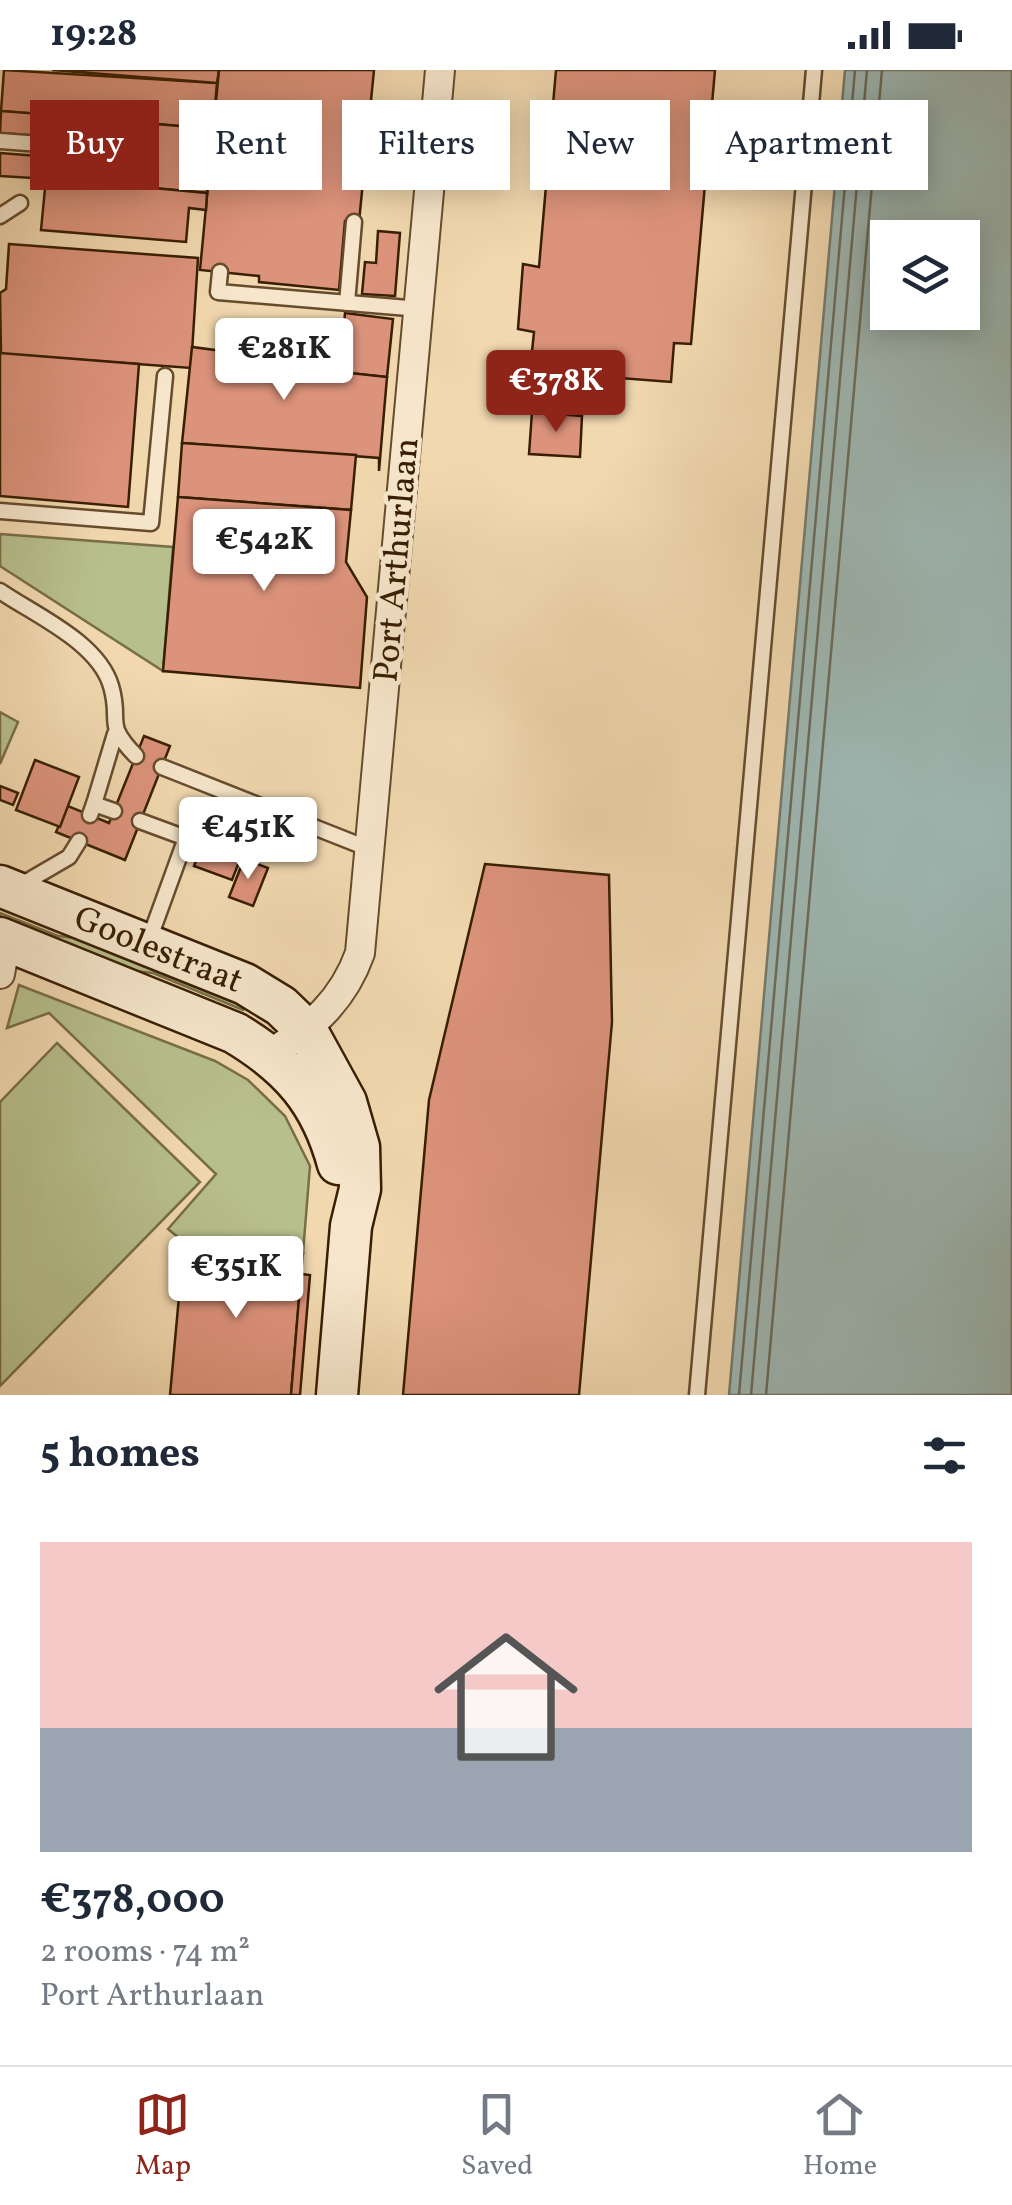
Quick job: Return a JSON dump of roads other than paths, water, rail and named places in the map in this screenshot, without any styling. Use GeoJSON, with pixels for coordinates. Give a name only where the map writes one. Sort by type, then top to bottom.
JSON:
{"type":"FeatureCollection","features":[{"type":"Feature","properties":{"kind":"main road","name":"Goolestraat"},"geometry":{"type":"LineString","coordinates":[[5,888],[244,984],[281,1006],[306,1031]]}},
{"type":"Feature","properties":{"kind":"main road","name":"Goolestraat"},"geometry":{"type":"LineString","coordinates":[[2,951],[234,1033],[270,1054]]}},
{"type":"Feature","properties":{"kind":"main road"},"geometry":{"type":"LineString","coordinates":[[306,1031],[346,1102],[359,1147],[360,1189],[351,1226],[337,1395]]}},
{"type":"Feature","properties":{"kind":"main road"},"geometry":{"type":"LineString","coordinates":[[270,1054],[296,1080],[328,1126],[351,1226]]}},
{"type":"Feature","properties":{"kind":"street","name":"Port Arthurlaan"},"geometry":{"type":"LineString","coordinates":[[270,1054],[306,1031],[350,983],[360,953],[440,70]]}},
{"type":"Feature","properties":{"kind":"lane"},"geometry":{"type":"LineString","coordinates":[[697,1395],[814,70]]}},
{"type":"Feature","properties":{"kind":"lane"},"geometry":{"type":"LineString","coordinates":[[0,142],[30,144]]}},
{"type":"Feature","properties":{"kind":"lane"},"geometry":{"type":"LineString","coordinates":[[0,216],[20,203]]}},
{"type":"Feature","properties":{"kind":"lane"},"geometry":{"type":"LineString","coordinates":[[346,302],[354,222]]}},
{"type":"Feature","properties":{"kind":"lane"},"geometry":{"type":"LineString","coordinates":[[220,272],[218,292],[420,309]]}},
{"type":"Feature","properties":{"kind":"lane"},"geometry":{"type":"LineString","coordinates":[[0,512],[151,523],[165,376]]}},
{"type":"Feature","properties":{"kind":"lane"},"geometry":{"type":"LineString","coordinates":[[0,591],[87,650],[111,685],[115,734],[92,809],[114,811]]}},
{"type":"Feature","properties":{"kind":"lane"},"geometry":{"type":"LineString","coordinates":[[115,734],[136,756]]}},
{"type":"Feature","properties":{"kind":"lane"},"geometry":{"type":"LineString","coordinates":[[162,767],[372,851]]}},
{"type":"Feature","properties":{"kind":"lane"},"geometry":{"type":"LineString","coordinates":[[140,821],[186,838],[147,945]]}},
{"type":"Feature","properties":{"kind":"lane"},"geometry":{"type":"LineString","coordinates":[[5,888],[70,858],[79,841]]}},
{"type":"Feature","properties":{"kind":"water"},"geometry":{"type":"Polygon","coordinates":[[[845,70],[1012,70],[1012,1395],[729,1395],[834,190],[928,190],[928,100],[842,100],[845,70]]]}}]}
